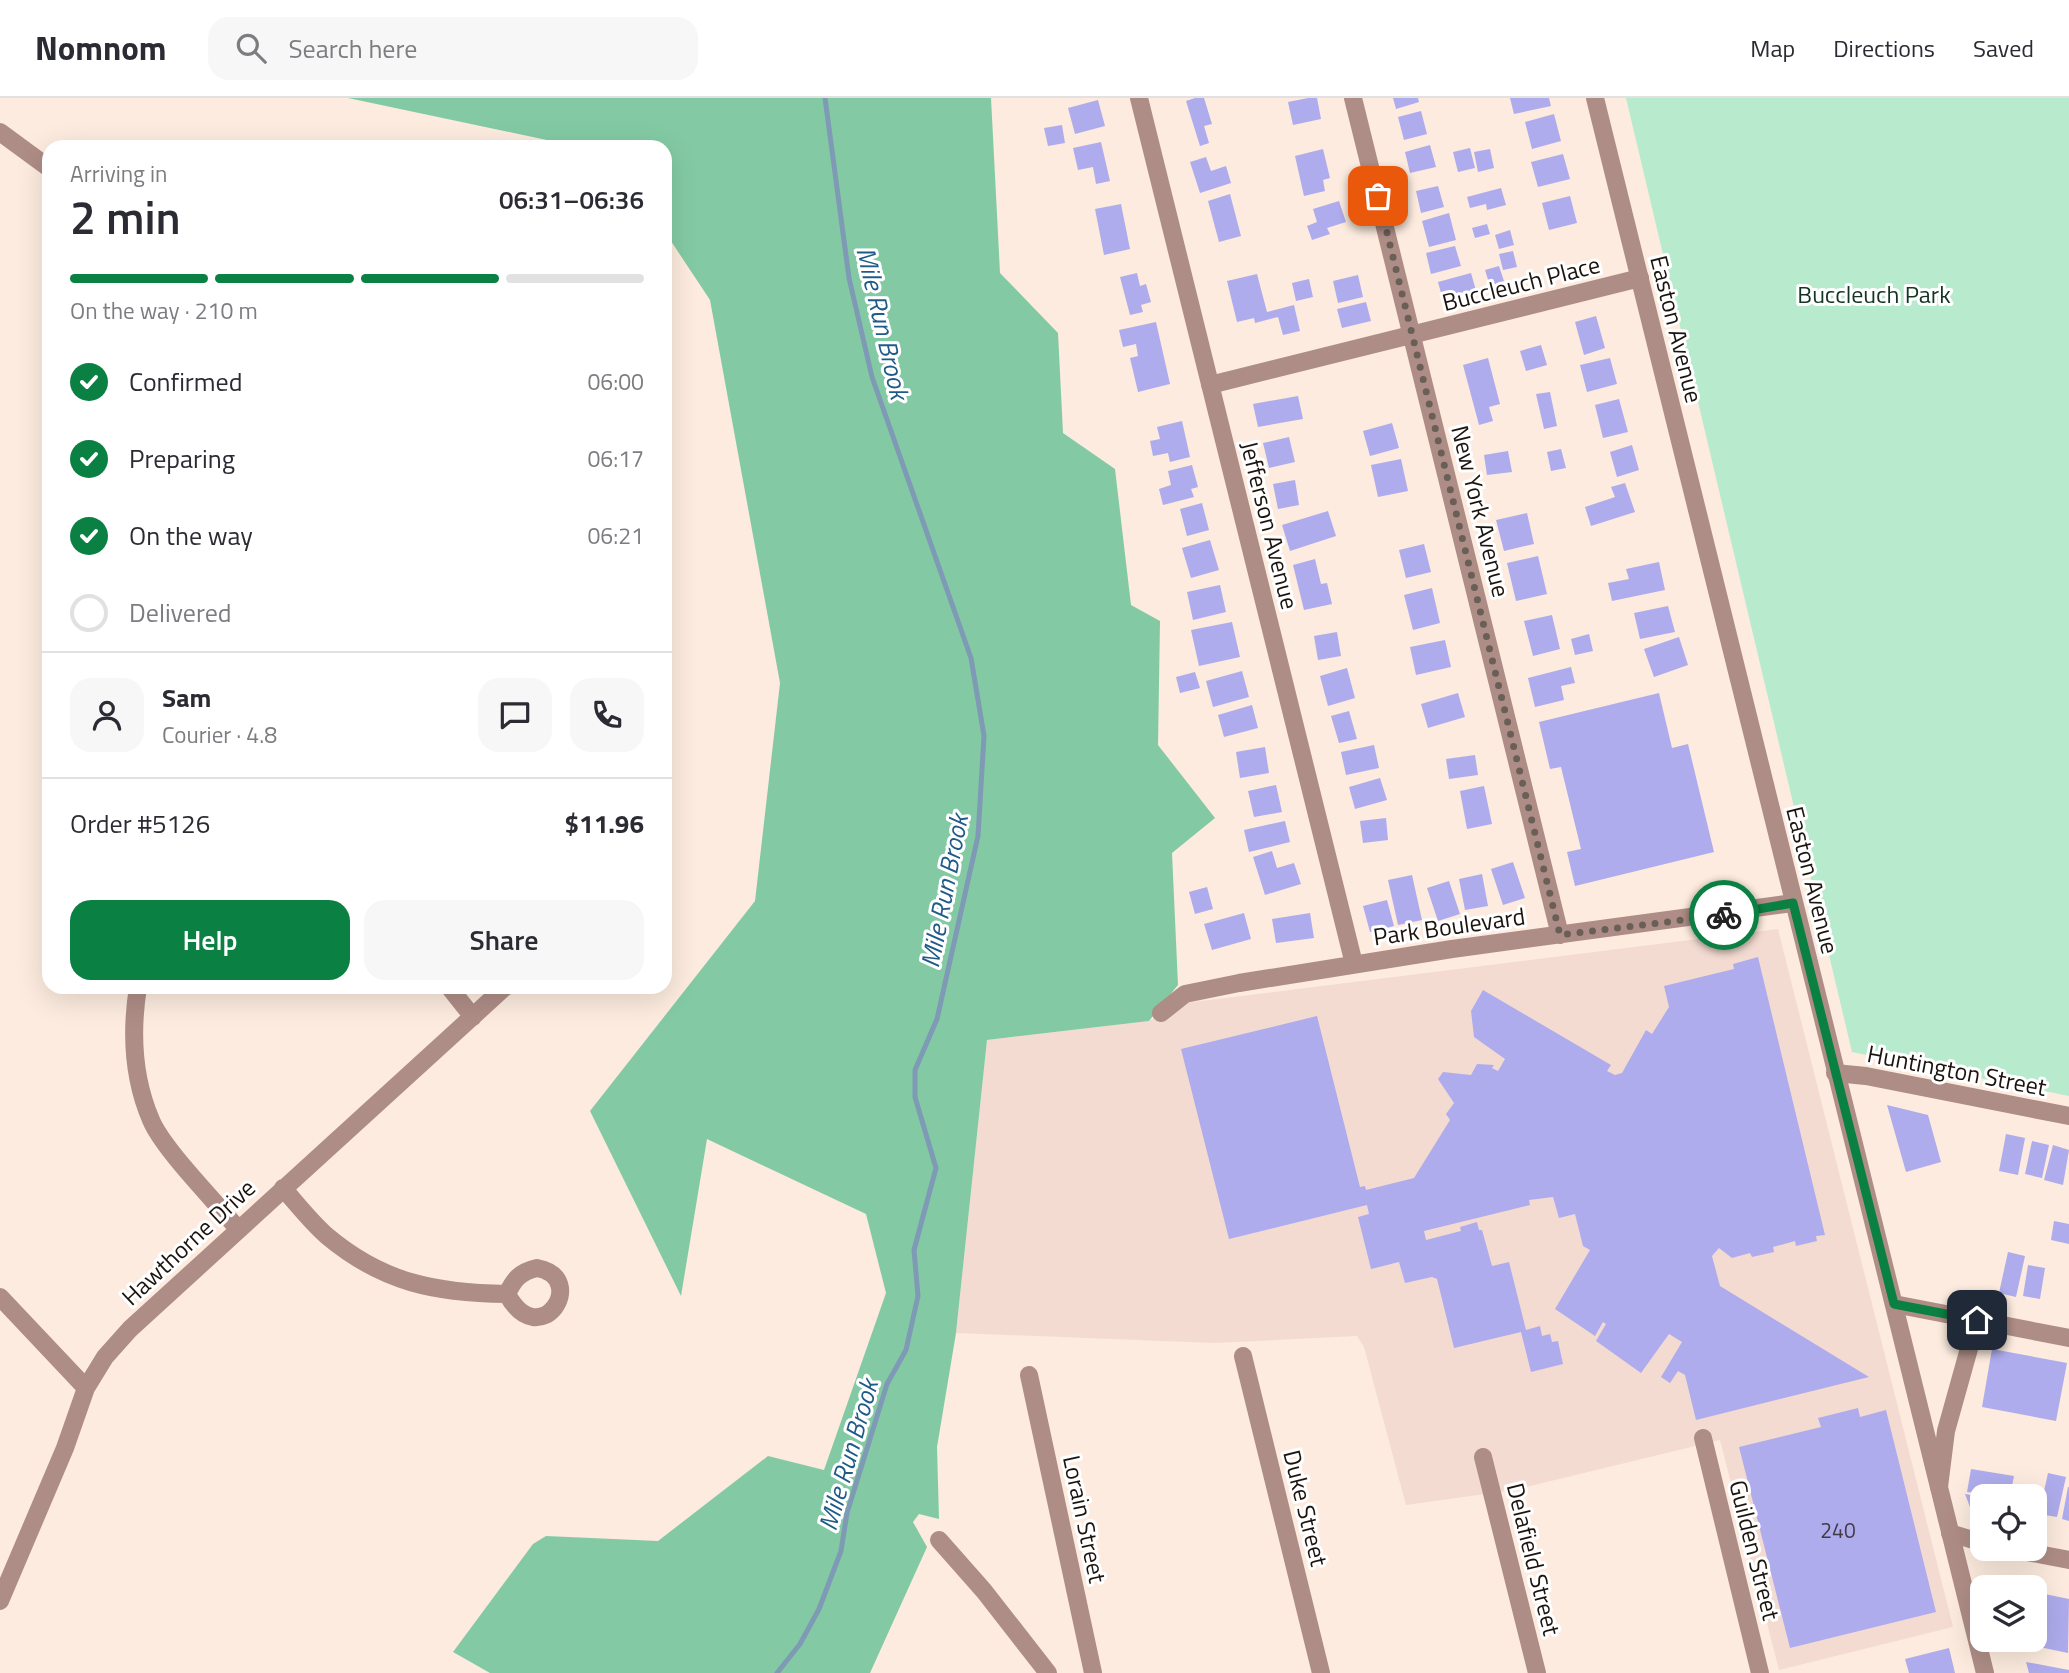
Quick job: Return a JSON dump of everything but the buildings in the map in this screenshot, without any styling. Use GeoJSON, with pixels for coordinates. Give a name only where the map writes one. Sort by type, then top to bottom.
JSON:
{"type":"FeatureCollection","features":[{"type":"Feature","properties":{"kind":"street","name":"Jefferson Avenue"},"geometry":{"type":"LineString","coordinates":[[1139,98],[1354,964]]}},
{"type":"Feature","properties":{"kind":"street","name":"New York Avenue"},"geometry":{"type":"LineString","coordinates":[[1353,98],[1560,935]]}},
{"type":"Feature","properties":{"kind":"street","name":"Easton Avenue"},"geometry":{"type":"LineString","coordinates":[[1595,98],[1985,1673]]}},
{"type":"Feature","properties":{"kind":"street"},"geometry":{"type":"LineString","coordinates":[[0,132],[42,163]]}},
{"type":"Feature","properties":{"kind":"street","name":"Buccleuch Place"},"geometry":{"type":"LineString","coordinates":[[1210,385],[1640,278]]}},
{"type":"Feature","properties":{"kind":"street","name":"Park Boulevard"},"geometry":{"type":"LineString","coordinates":[[1161,1013],[1185,994],[1354,964],[1793,903]]}},
{"type":"Feature","properties":{"kind":"street"},"geometry":{"type":"LineString","coordinates":[[137,994],[132,1023],[135,1055],[151,1120],[238,1229]]}},
{"type":"Feature","properties":{"kind":"street"},"geometry":{"type":"LineString","coordinates":[[455,994],[473,1017]]}},
{"type":"Feature","properties":{"kind":"street","name":"Hawthorne Drive"},"geometry":{"type":"LineString","coordinates":[[0,1601],[65,1448],[86,1388],[105,1357],[130,1329],[238,1229],[498,994]]}},
{"type":"Feature","properties":{"kind":"street","name":"Huntington Street"},"geometry":{"type":"LineString","coordinates":[[1835,1073],[1866,1076],[2069,1116]]}},
{"type":"Feature","properties":{"kind":"street"},"geometry":{"type":"LineString","coordinates":[[283,1188],[327,1235],[372,1267],[427,1289],[508,1294]]}},
{"type":"Feature","properties":{"kind":"street"},"geometry":{"type":"LineString","coordinates":[[0,1297],[86,1388]]}},
{"type":"Feature","properties":{"kind":"street"},"geometry":{"type":"LineString","coordinates":[[1894,1304],[2069,1338]]}},
{"type":"Feature","properties":{"kind":"street"},"geometry":{"type":"LineString","coordinates":[[1939,1487],[1946,1431],[1977,1320]]}},
{"type":"Feature","properties":{"kind":"street","name":"Duke Street"},"geometry":{"type":"LineString","coordinates":[[1243,1356],[1321,1673]]}},
{"type":"Feature","properties":{"kind":"street","name":"Lorain Street"},"geometry":{"type":"LineString","coordinates":[[1029,1375],[1093,1673]]}},
{"type":"Feature","properties":{"kind":"street","name":"Guilden Street"},"geometry":{"type":"LineString","coordinates":[[1703,1438],[1760,1673]]}},
{"type":"Feature","properties":{"kind":"street","name":"Delafield Street"},"geometry":{"type":"LineString","coordinates":[[1483,1457],[1537,1673]]}},
{"type":"Feature","properties":{"kind":"street"},"geometry":{"type":"LineString","coordinates":[[1950,1533],[1970,1539]]}},
{"type":"Feature","properties":{"kind":"street"},"geometry":{"type":"LineString","coordinates":[[939,1540],[985,1591],[1046,1672]]}},
{"type":"Feature","properties":{"kind":"street"},"geometry":{"type":"LineString","coordinates":[[2047,1556],[2069,1560]]}},
{"type":"Feature","properties":{"kind":"shaded area"},"geometry":{"type":"Polygon","coordinates":[[[1778,929],[1953,1627],[1779,1670],[1720,1440],[1514,1490],[1406,1505],[1364,1347],[1357,1336],[1214,1343],[956,1333],[987,1040],[1149,1021],[1185,1003],[1778,929]]]}},
{"type":"Feature","properties":{"kind":"green space"},"geometry":{"type":"Polygon","coordinates":[[[348,98],[991,98],[1000,273],[1058,333],[1063,433],[1115,469],[1131,605],[1160,621],[1158,745],[1215,818],[1172,853],[1178,985],[1149,1021],[987,1040],[956,1333],[937,1447],[939,1519],[919,1514],[913,1522],[927,1547],[870,1673],[490,1673],[453,1652],[533,1544],[546,1536],[658,1541],[768,1456],[824,1470],[886,1293],[866,1214],[707,1139],[681,1296],[590,1111],[755,901],[780,683],[710,300],[672,243],[672,140],[547,140],[348,98]]]}},
{"type":"Feature","properties":{"kind":"green space","name":"Buccleuch Park"},"geometry":{"type":"Polygon","coordinates":[[[1626,98],[2069,98],[2069,1096],[1852,1052],[1626,98]]]}},
{"type":"Feature","properties":{"kind":"waterway","name":"Mile Run Brook"},"geometry":{"type":"LineString","coordinates":[[777,1673],[800,1644],[819,1609],[841,1551],[847,1513],[887,1384],[906,1350],[918,1296],[914,1250],[936,1168],[915,1097],[915,1070],[937,1019],[978,836],[984,736],[971,658],[872,377],[849,278],[825,98]]}},
{"type":"Feature","properties":{"kind":"way so far"},"geometry":{"type":"LineString","coordinates":[[1378,196],[1560,935],[1724,915]]}},
{"type":"Feature","properties":{"kind":"route"},"geometry":{"type":"LineString","coordinates":[[1724,915],[1793,903],[1894,1304],[1977,1320]]}}]}
